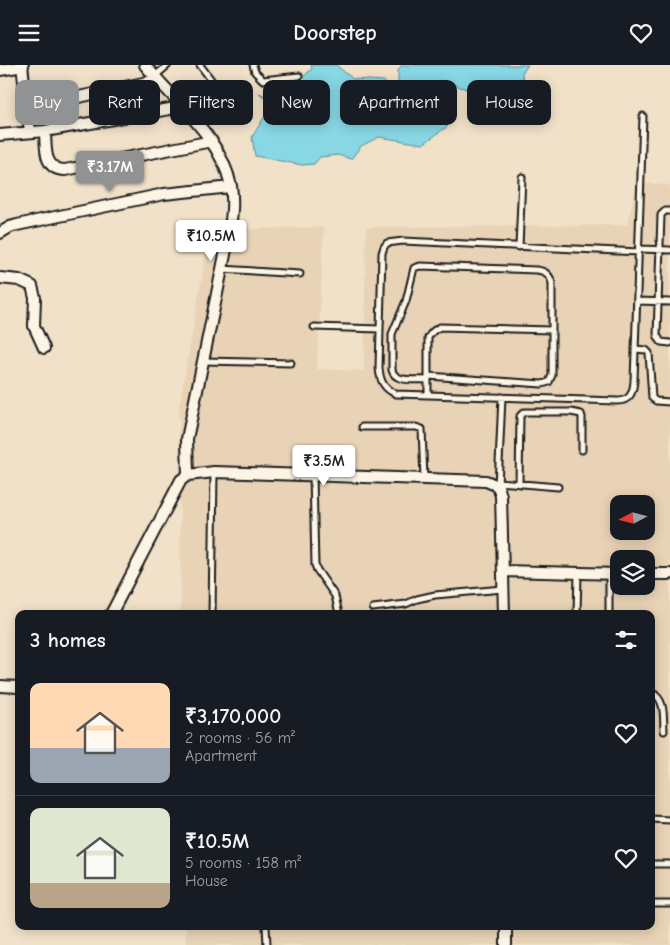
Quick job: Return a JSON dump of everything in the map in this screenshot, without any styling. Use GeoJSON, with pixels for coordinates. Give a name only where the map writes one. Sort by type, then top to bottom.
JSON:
{"type":"FeatureCollection","features":[{"type":"Feature","properties":{"kind":"street"},"geometry":{"type":"LineString","coordinates":[[145,65],[170,94]]}},
{"type":"Feature","properties":{"kind":"street"},"geometry":{"type":"LineString","coordinates":[[0,70],[22,66],[30,132]]}},
{"type":"Feature","properties":{"kind":"street"},"geometry":{"type":"LineString","coordinates":[[79,97],[156,78]]}},
{"type":"Feature","properties":{"kind":"street"},"geometry":{"type":"LineString","coordinates":[[0,135],[45,131],[170,109]]}},
{"type":"Feature","properties":{"kind":"street"},"geometry":{"type":"LineString","coordinates":[[188,475],[186,458],[187,439],[222,269],[232,210],[231,187],[223,160],[212,141],[197,125]]}},
{"type":"Feature","properties":{"kind":"street"},"geometry":{"type":"LineString","coordinates":[[45,131],[46,155],[49,163],[58,171],[212,141]]}},
{"type":"Feature","properties":{"kind":"street"},"geometry":{"type":"LineString","coordinates":[[0,233],[17,225],[164,194],[231,187]]}},
{"type":"Feature","properties":{"kind":"street"},"geometry":{"type":"LineString","coordinates":[[0,277],[19,280],[32,286],[35,298],[34,326],[44,348]]}},
{"type":"Feature","properties":{"kind":"street"},"geometry":{"type":"LineString","coordinates":[[113,610],[181,479],[188,475],[214,472],[486,481],[498,484],[501,496],[504,610]]}},
{"type":"Feature","properties":{"kind":"street"},"geometry":{"type":"LineString","coordinates":[[503,571],[610,574]]}},
{"type":"Feature","properties":{"kind":"street"},"geometry":{"type":"LineString","coordinates":[[655,574],[670,574]]}},
{"type":"Feature","properties":{"kind":"street"},"geometry":{"type":"LineString","coordinates":[[0,686],[15,687]]}},
{"type":"Feature","properties":{"kind":"street"},"geometry":{"type":"LineString","coordinates":[[506,930],[506,945]]}},
{"type":"Feature","properties":{"kind":"lane"},"geometry":{"type":"LineString","coordinates":[[156,78],[168,65]]}},
{"type":"Feature","properties":{"kind":"lane"},"geometry":{"type":"LineString","coordinates":[[200,65],[211,80]]}},
{"type":"Feature","properties":{"kind":"lane"},"geometry":{"type":"LineString","coordinates":[[253,65],[255,72],[263,79],[299,76]]}},
{"type":"Feature","properties":{"kind":"lane"},"geometry":{"type":"LineString","coordinates":[[643,116],[639,251],[635,349],[632,392],[627,399],[622,401],[396,394],[383,384],[378,368],[382,253],[387,243],[403,241],[519,247],[639,251],[670,250]]}},
{"type":"Feature","properties":{"kind":"lane"},"geometry":{"type":"LineString","coordinates":[[519,247],[522,177]]}},
{"type":"Feature","properties":{"kind":"lane"},"geometry":{"type":"LineString","coordinates":[[670,211],[665,211],[661,215],[657,302],[658,338],[661,342],[670,343]]}},
{"type":"Feature","properties":{"kind":"lane"},"geometry":{"type":"LineString","coordinates":[[417,267],[543,271],[548,274],[552,283],[552,330],[552,375],[547,383],[397,378],[393,373],[392,334],[406,301],[413,270],[417,267]]}},
{"type":"Feature","properties":{"kind":"lane"},"geometry":{"type":"LineString","coordinates":[[222,269],[300,274]]}},
{"type":"Feature","properties":{"kind":"lane"},"geometry":{"type":"LineString","coordinates":[[637,301],[670,302]]}},
{"type":"Feature","properties":{"kind":"lane"},"geometry":{"type":"LineString","coordinates":[[314,327],[380,329]]}},
{"type":"Feature","properties":{"kind":"lane"},"geometry":{"type":"LineString","coordinates":[[428,395],[428,338],[430,333],[440,327],[552,330]]}},
{"type":"Feature","properties":{"kind":"lane"},"geometry":{"type":"LineString","coordinates":[[635,349],[646,349],[649,353],[652,398],[656,401],[670,402]]}},
{"type":"Feature","properties":{"kind":"lane"},"geometry":{"type":"LineString","coordinates":[[203,361],[291,363]]}},
{"type":"Feature","properties":{"kind":"lane"},"geometry":{"type":"LineString","coordinates":[[502,397],[498,484],[558,487]]}},
{"type":"Feature","properties":{"kind":"lane"},"geometry":{"type":"LineString","coordinates":[[519,484],[520,416],[524,412],[571,412],[581,414],[582,450]]}},
{"type":"Feature","properties":{"kind":"lane"},"geometry":{"type":"LineString","coordinates":[[362,427],[416,427],[422,429],[424,479]]}},
{"type":"Feature","properties":{"kind":"lane"},"geometry":{"type":"LineString","coordinates":[[212,610],[214,472]]}},
{"type":"Feature","properties":{"kind":"lane"},"geometry":{"type":"LineString","coordinates":[[312,474],[315,565],[335,596],[338,610]]}},
{"type":"Feature","properties":{"kind":"lane"},"geometry":{"type":"LineString","coordinates":[[577,610],[578,573]]}},
{"type":"Feature","properties":{"kind":"lane"},"geometry":{"type":"LineString","coordinates":[[373,607],[406,604],[417,599],[435,595],[503,589]]}},
{"type":"Feature","properties":{"kind":"lane"},"geometry":{"type":"LineString","coordinates":[[610,610],[611,595]]}},
{"type":"Feature","properties":{"kind":"lane"},"geometry":{"type":"LineString","coordinates":[[655,694],[663,705],[664,731]]}},
{"type":"Feature","properties":{"kind":"lane"},"geometry":{"type":"LineString","coordinates":[[655,819],[670,820]]}},
{"type":"Feature","properties":{"kind":"lane"},"geometry":{"type":"LineString","coordinates":[[655,864],[670,865]]}},
{"type":"Feature","properties":{"kind":"lane"},"geometry":{"type":"LineString","coordinates":[[655,904],[670,904]]}},
{"type":"Feature","properties":{"kind":"lane"},"geometry":{"type":"LineString","coordinates":[[266,930],[267,945]]}},
{"type":"Feature","properties":{"kind":"shaded area"},"geometry":{"type":"Polygon","coordinates":[[[637,183],[670,185],[670,945],[186,945],[186,930],[655,930],[655,610],[181,610],[179,408],[210,230],[324,227],[317,369],[364,371],[366,227],[627,225],[637,183]]]}},
{"type":"Feature","properties":{"kind":"water"},"geometry":{"type":"Polygon","coordinates":[[[311,65],[336,65],[353,79],[368,80],[340,80],[340,125],[448,126],[423,144],[379,137],[361,146],[351,159],[338,155],[320,157],[314,164],[302,165],[255,156],[252,137],[263,119],[263,125],[330,125],[330,80],[301,80],[312,68],[311,65]]]}},
{"type":"Feature","properties":{"kind":"water"},"geometry":{"type":"Polygon","coordinates":[[[402,65],[528,65],[522,73],[523,80],[467,80],[467,89],[457,86],[457,80],[398,80],[398,70],[402,65]]]}}]}
